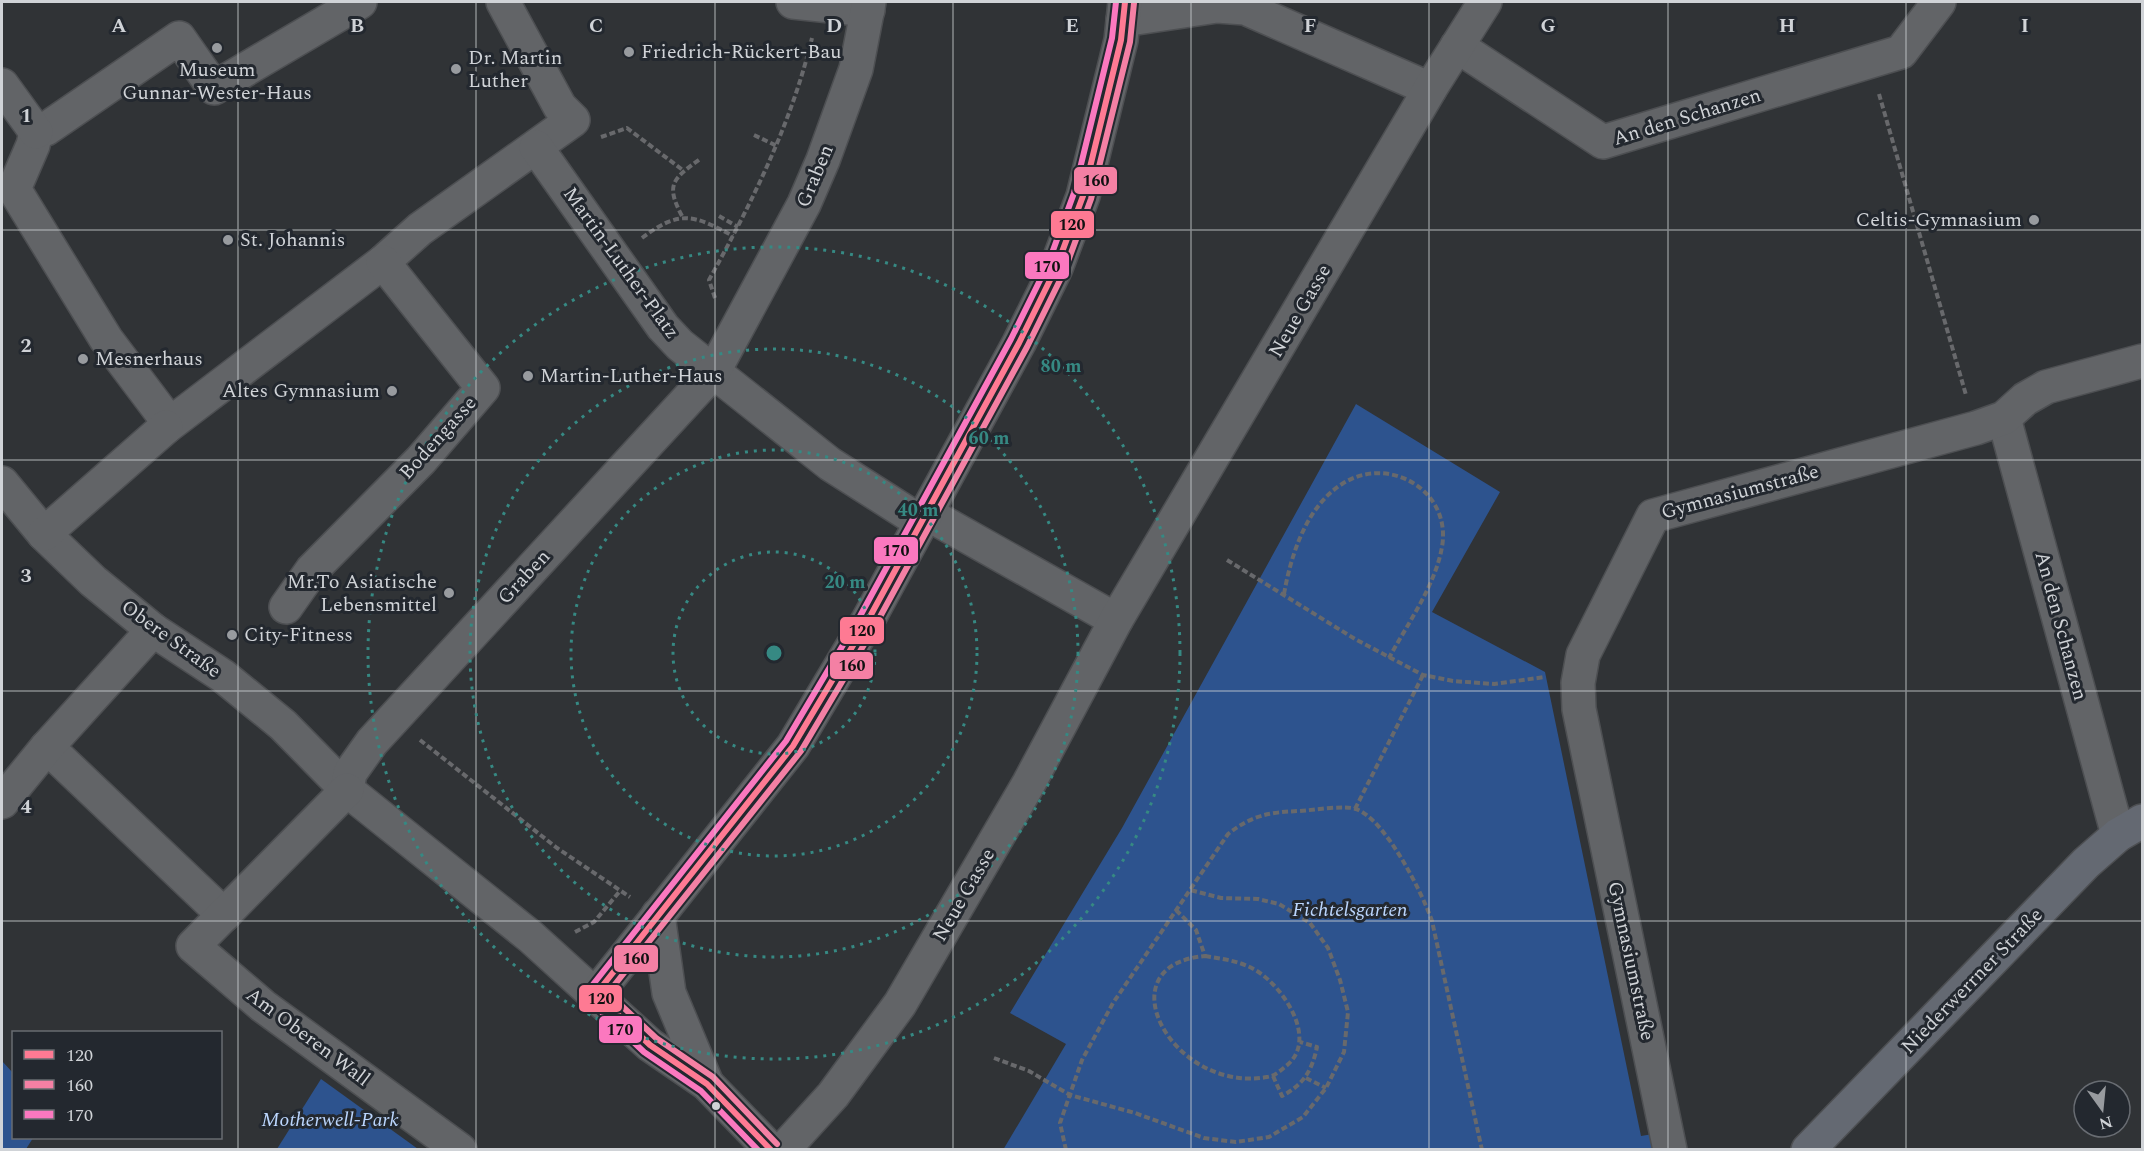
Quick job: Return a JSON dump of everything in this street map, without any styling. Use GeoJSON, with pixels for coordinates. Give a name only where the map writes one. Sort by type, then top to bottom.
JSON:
{"type":"FeatureCollection","features":[{"type":"Feature","properties":{"kind":"main road","name":"Niederwerrner Straße"},"geometry":{"type":"LineString","coordinates":[[1808,1149],[2086,863],[2130,828]]}},
{"type":"Feature","properties":{"kind":"street"},"geometry":{"type":"LineString","coordinates":[[36,132],[46,129],[179,38],[214,88],[360,2]]}},
{"type":"Feature","properties":{"kind":"street"},"geometry":{"type":"LineString","coordinates":[[44,534],[166,427],[383,262],[420,229],[573,120],[560,107],[503,2]]}},
{"type":"Feature","properties":{"kind":"street","name":"Neue Gasse"},"geometry":{"type":"LineString","coordinates":[[783,1149],[833,1095],[872,1046],[927,960],[1029,783],[1116,620],[1430,89],[1485,2]]}},
{"type":"Feature","properties":{"kind":"street","name":"An den Schanzen"},"geometry":{"type":"LineString","coordinates":[[1457,46],[1603,142],[1902,52],[1939,2]]}},
{"type":"Feature","properties":{"kind":"street"},"geometry":{"type":"LineString","coordinates":[[805,3],[868,6]]}},
{"type":"Feature","properties":{"kind":"street"},"geometry":{"type":"LineString","coordinates":[[596,994],[793,746],[867,622],[1019,343],[1056,268],[1083,196],[1121,40],[1124,11],[1247,5],[1430,89]]}},
{"type":"Feature","properties":{"kind":"street","name":"Graben"},"geometry":{"type":"LineString","coordinates":[[347,790],[350,773],[364,752],[714,371],[804,204],[824,160],[856,69],[868,6]]}},
{"type":"Feature","properties":{"kind":"street"},"geometry":{"type":"LineString","coordinates":[[2,86],[36,132],[33,145],[14,189],[106,339],[164,416],[166,427]]}},
{"type":"Feature","properties":{"kind":"street","name":"Martin-Luther-Platz"},"geometry":{"type":"LineString","coordinates":[[536,147],[663,327],[680,345],[714,371]]}},
{"type":"Feature","properties":{"kind":"street","name":"Bodengasse"},"geometry":{"type":"LineString","coordinates":[[286,607],[312,570],[421,460],[483,388],[383,262]]}},
{"type":"Feature","properties":{"kind":"street","name":"Gymnasiumstraße"},"geometry":{"type":"LineString","coordinates":[[1670,1149],[1580,709],[1578,672],[1583,655],[1653,516],[1990,423],[2046,387],[2142,362]]}},
{"type":"Feature","properties":{"kind":"street"},"geometry":{"type":"LineString","coordinates":[[714,371],[775,423],[830,464],[923,518],[1116,620]]}},
{"type":"Feature","properties":{"kind":"street","name":"An den Schanzen"},"geometry":{"type":"LineString","coordinates":[[1990,423],[2130,828]]}},
{"type":"Feature","properties":{"kind":"street","name":"Obere Straße"},"geometry":{"type":"LineString","coordinates":[[2,483],[44,534],[93,581],[153,630],[223,676],[283,725],[347,790],[531,937],[650,1045],[706,1084]]}},
{"type":"Feature","properties":{"kind":"street"},"geometry":{"type":"LineString","coordinates":[[2,802],[47,747],[153,630]]}},
{"type":"Feature","properties":{"kind":"street"},"geometry":{"type":"LineString","coordinates":[[47,747],[224,915]]}},
{"type":"Feature","properties":{"kind":"street","name":"Am Oberen Wall"},"geometry":{"type":"LineString","coordinates":[[347,790],[193,946],[263,1006],[460,1149]]}},
{"type":"Feature","properties":{"kind":"street"},"geometry":{"type":"LineString","coordinates":[[658,915],[669,993],[706,1084],[771,1149]]}},
{"type":"Feature","properties":{"kind":"path"},"geometry":{"type":"LineString","coordinates":[[740,325],[718,304],[710,289],[710,280],[777,146],[802,78],[813,33],[805,3]]}},
{"type":"Feature","properties":{"kind":"path"},"geometry":{"type":"LineString","coordinates":[[1869,62],[1990,423]]}},
{"type":"Feature","properties":{"kind":"path"},"geometry":{"type":"LineString","coordinates":[[573,120],[589,141],[627,128],[684,171]]}},
{"type":"Feature","properties":{"kind":"path"},"geometry":{"type":"LineString","coordinates":[[754,135],[777,146]]}},
{"type":"Feature","properties":{"kind":"path"},"geometry":{"type":"LineString","coordinates":[[681,216],[671,193],[672,184],[700,159]]}},
{"type":"Feature","properties":{"kind":"path"},"geometry":{"type":"LineString","coordinates":[[615,259],[663,224],[681,216],[705,221],[733,236]]}},
{"type":"Feature","properties":{"kind":"path"},"geometry":{"type":"LineString","coordinates":[[719,216],[738,227]]}},
{"type":"Feature","properties":{"kind":"path"},"geometry":{"type":"LineString","coordinates":[[1284,594],[1290,561],[1300,537],[1326,497],[1342,484],[1363,474],[1384,472],[1414,482],[1426,491],[1435,504],[1442,522],[1442,546],[1422,600],[1389,658]]}},
{"type":"Feature","properties":{"kind":"path"},"geometry":{"type":"LineString","coordinates":[[1227,560],[1389,658],[1423,675],[1453,681],[1494,684],[1578,672]]}},
{"type":"Feature","properties":{"kind":"path"},"geometry":{"type":"LineString","coordinates":[[1355,809],[1423,675]]}},
{"type":"Feature","properties":{"kind":"path"},"geometry":{"type":"LineString","coordinates":[[394,718],[557,848],[620,891],[594,922],[575,932],[556,932],[543,922],[531,937]]}},
{"type":"Feature","properties":{"kind":"path"},"geometry":{"type":"LineString","coordinates":[[1066,1149],[1060,1123],[1082,1060],[1113,1004],[1228,834],[1246,820],[1276,812],[1355,809],[1380,827],[1421,890],[1432,921],[1482,1149]]}},
{"type":"Feature","properties":{"kind":"path"},"geometry":{"type":"LineString","coordinates":[[994,1058],[1029,1071],[1070,1095],[1135,1113],[1204,1138],[1236,1142],[1269,1137],[1303,1117],[1326,1088],[1344,1052],[1348,1012],[1340,980],[1322,939],[1310,922],[1279,904],[1258,899],[1221,898],[1190,890]]}},
{"type":"Feature","properties":{"kind":"path"},"geometry":{"type":"LineString","coordinates":[[1176,910],[1196,930],[1205,956]]}},
{"type":"Feature","properties":{"kind":"path"},"geometry":{"type":"LineString","coordinates":[[1205,956],[1232,960],[1257,971],[1281,991],[1296,1018],[1300,1042],[1292,1061],[1273,1076],[1252,1080],[1221,1076],[1178,1050],[1161,1029],[1156,1009],[1155,990],[1162,974],[1189,957],[1205,956]]}},
{"type":"Feature","properties":{"kind":"path"},"geometry":{"type":"LineString","coordinates":[[1273,1076],[1282,1096],[1296,1089],[1306,1078],[1317,1047],[1300,1042]]}},
{"type":"Feature","properties":{"kind":"path"},"geometry":{"type":"LineString","coordinates":[[1306,1078],[1326,1088]]}},
{"type":"Feature","properties":{"kind":"green space","name":"Fichtelsgarten"},"geometry":{"type":"Polygon","coordinates":[[[1356,404],[1500,492],[1432,612],[1545,672],[1641,1136],[1653,1134],[1654,1149],[1003,1150],[1066,1044],[1010,1013],[1122,828],[1356,404]]]}},
{"type":"Feature","properties":{"kind":"green space"},"geometry":{"type":"Polygon","coordinates":[[[2,1061],[12,1072],[12,1139],[32,1139],[26,1149],[2,1149],[2,1061]]]}},
{"type":"Feature","properties":{"kind":"green space","name":"Motherwell-Park"},"geometry":{"type":"Polygon","coordinates":[[[321,1079],[418,1149],[277,1149],[321,1079]]]}},
{"type":"Feature","properties":{"kind":"transit line","name":"170"},"geometry":{"type":"LineString","coordinates":[[758,1150],[701,1091],[644,1052],[589,1000],[587,992],[786,741],[859,618],[1011,339],[1048,264],[1074,193],[1112,38],[1116,2]]}},
{"type":"Feature","properties":{"kind":"transit line","name":"120"},"geometry":{"type":"LineString","coordinates":[[771,1150],[707,1084],[650,1045],[596,994],[793,746],[867,622],[1019,343],[1056,268],[1083,196],[1121,40],[1125,2]]}},
{"type":"Feature","properties":{"kind":"transit line","name":"160"},"geometry":{"type":"LineString","coordinates":[[777,1144],[713,1077],[656,1038],[608,993],[801,751],[875,626],[1027,347],[1064,272],[1091,199],[1130,42],[1134,3]]}},
{"type":"Feature","properties":{"kind":"place","name":"Museum Gunnar-Wester-Haus"},"geometry":{"type":"Point","coordinates":[217,48]}},
{"type":"Feature","properties":{"kind":"place","name":"Friedrich-Rückert-Bau"},"geometry":{"type":"Point","coordinates":[629,52]}},
{"type":"Feature","properties":{"kind":"place","name":"Dr. Martin Luther"},"geometry":{"type":"Point","coordinates":[456,69]}},
{"type":"Feature","properties":{"kind":"place","name":"Celtis-Gymnasium"},"geometry":{"type":"Point","coordinates":[2034,220]}},
{"type":"Feature","properties":{"kind":"place","name":"St. Johannis"},"geometry":{"type":"Point","coordinates":[228,240]}},
{"type":"Feature","properties":{"kind":"place","name":"Mesnerhaus"},"geometry":{"type":"Point","coordinates":[83,359]}},
{"type":"Feature","properties":{"kind":"place","name":"Martin-Luther-Haus"},"geometry":{"type":"Point","coordinates":[528,376]}},
{"type":"Feature","properties":{"kind":"place","name":"Altes Gymnasium"},"geometry":{"type":"Point","coordinates":[392,391]}},
{"type":"Feature","properties":{"kind":"place","name":"Mr.To Asiatische Lebensmittel"},"geometry":{"type":"Point","coordinates":[449,593]}},
{"type":"Feature","properties":{"kind":"place","name":"City-Fitness"},"geometry":{"type":"Point","coordinates":[232,635]}}]}
